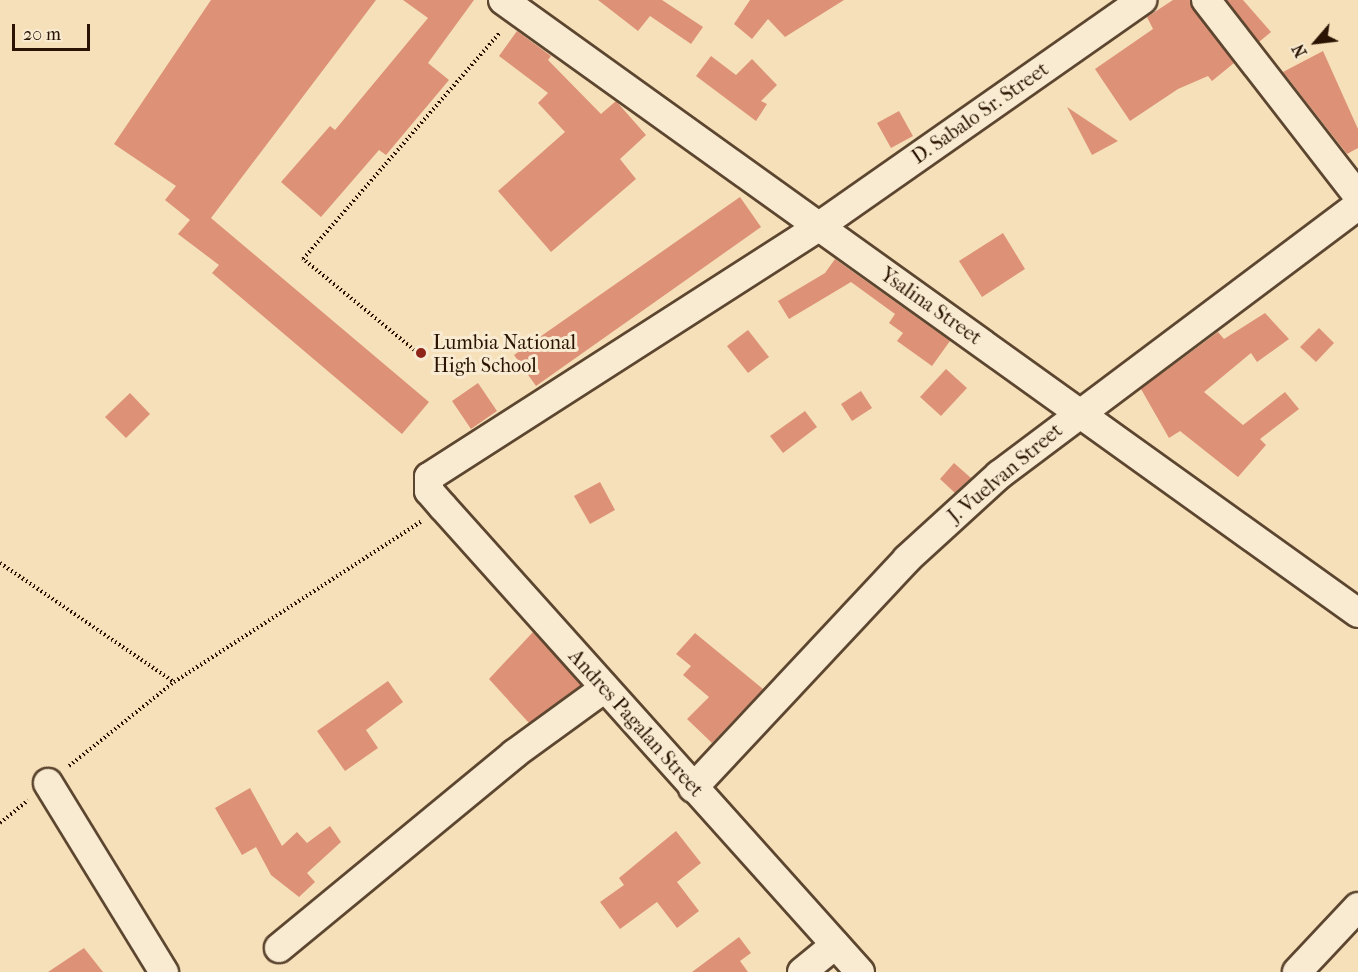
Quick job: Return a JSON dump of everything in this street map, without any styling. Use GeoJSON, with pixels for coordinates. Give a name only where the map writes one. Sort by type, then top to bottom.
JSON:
{"type":"FeatureCollection","features":[{"type":"Feature","properties":{"kind":"street","name":"D. Sabalo Sr. Street"},"geometry":{"type":"LineString","coordinates":[[437,470],[818,226],[1142,0]]}},
{"type":"Feature","properties":{"kind":"street"},"geometry":{"type":"LineString","coordinates":[[1206,0],[1358,196]]}},
{"type":"Feature","properties":{"kind":"street","name":"Ysalina Street"},"geometry":{"type":"LineString","coordinates":[[511,5],[1080,411],[1358,613]]}},
{"type":"Feature","properties":{"kind":"street","name":"J. Vuelvan Street"},"geometry":{"type":"LineString","coordinates":[[693,788],[908,559],[999,475],[1080,411],[1358,205]]}},
{"type":"Feature","properties":{"kind":"street","name":"Andres Pagalan Street"},"geometry":{"type":"LineString","coordinates":[[437,470],[429,477],[429,491],[442,507],[860,972]]}},
{"type":"Feature","properties":{"kind":"street"},"geometry":{"type":"LineString","coordinates":[[279,948],[514,754],[605,688]]}},
{"type":"Feature","properties":{"kind":"street"},"geometry":{"type":"LineString","coordinates":[[48,783],[164,972]]}},
{"type":"Feature","properties":{"kind":"street"},"geometry":{"type":"LineString","coordinates":[[1297,972],[1358,907]]}},
{"type":"Feature","properties":{"kind":"street"},"geometry":{"type":"LineString","coordinates":[[802,972],[835,945]]}},
{"type":"Feature","properties":{"kind":"path"},"geometry":{"type":"LineString","coordinates":[[418,353],[303,259],[511,5]]}},
{"type":"Feature","properties":{"kind":"path"},"geometry":{"type":"LineString","coordinates":[[0,824],[174,682],[442,507]]}},
{"type":"Feature","properties":{"kind":"path"},"geometry":{"type":"LineString","coordinates":[[0,563],[174,682]]}},
{"type":"Feature","properties":{"kind":"building"},"geometry":{"type":"Polygon","coordinates":[[[211,0],[376,0],[211,218],[429,402],[402,434],[212,273],[219,265],[178,234],[190,220],[165,200],[176,186],[114,144],[211,0]]]}},
{"type":"Feature","properties":{"kind":"building"},"geometry":{"type":"Polygon","coordinates":[[[403,0],[474,0],[428,63],[449,80],[386,155],[379,150],[321,217],[281,182],[330,126],[335,130],[428,18],[403,0]]]}},
{"type":"Feature","properties":{"kind":"building"},"geometry":{"type":"Polygon","coordinates":[[[598,0],[662,0],[703,27],[691,44],[650,16],[638,31],[598,0]]]}},
{"type":"Feature","properties":{"kind":"building"},"geometry":{"type":"Polygon","coordinates":[[[750,0],[844,0],[785,37],[768,19],[752,39],[734,24],[750,0]]]}},
{"type":"Feature","properties":{"kind":"building"},"geometry":{"type":"Polygon","coordinates":[[[1173,0],[1190,0],[1234,63],[1212,81],[1208,76],[1178,89],[1130,121],[1095,69],[1153,29],[1147,17],[1173,0]]]}},
{"type":"Feature","properties":{"kind":"building"},"geometry":{"type":"Polygon","coordinates":[[[1227,0],[1243,0],[1271,32],[1259,42],[1227,0]]]}},
{"type":"Feature","properties":{"kind":"building"},"geometry":{"type":"Polygon","coordinates":[[[517,31],[551,56],[548,60],[601,114],[616,101],[646,135],[620,159],[636,179],[551,252],[498,191],[565,132],[538,103],[548,93],[499,56],[517,31]]]}},
{"type":"Feature","properties":{"kind":"building"},"geometry":{"type":"Polygon","coordinates":[[[1323,51],[1358,129],[1358,148],[1347,154],[1283,72],[1323,51]]]}},
{"type":"Feature","properties":{"kind":"building"},"geometry":{"type":"Polygon","coordinates":[[[711,56],[736,75],[752,59],[777,85],[761,101],[767,104],[756,121],[696,76],[711,56]]]}},
{"type":"Feature","properties":{"kind":"building"},"geometry":{"type":"Polygon","coordinates":[[[1067,107],[1118,141],[1092,155],[1067,107]]]}},
{"type":"Feature","properties":{"kind":"building"},"geometry":{"type":"Polygon","coordinates":[[[899,111],[913,136],[891,148],[877,123],[899,111]]]}},
{"type":"Feature","properties":{"kind":"building"},"geometry":{"type":"Polygon","coordinates":[[[740,197],[761,227],[536,386],[514,355],[740,197]]]}},
{"type":"Feature","properties":{"kind":"building"},"geometry":{"type":"Polygon","coordinates":[[[1003,233],[1025,269],[982,297],[959,261],[1003,233]]]}},
{"type":"Feature","properties":{"kind":"building"},"geometry":{"type":"Polygon","coordinates":[[[835,259],[950,341],[932,366],[897,341],[903,333],[889,323],[895,314],[851,282],[789,319],[778,301],[825,273],[835,259]]]}},
{"type":"Feature","properties":{"kind":"building"},"geometry":{"type":"Polygon","coordinates":[[[1265,313],[1289,339],[1257,362],[1251,353],[1204,392],[1243,425],[1285,392],[1299,409],[1260,439],[1266,445],[1238,477],[1180,431],[1169,438],[1141,389],[1218,332],[1224,339],[1265,313]]]}},
{"type":"Feature","properties":{"kind":"building"},"geometry":{"type":"Polygon","coordinates":[[[1319,328],[1334,343],[1316,362],[1300,347],[1319,328]]]}},
{"type":"Feature","properties":{"kind":"building"},"geometry":{"type":"Polygon","coordinates":[[[748,330],[769,357],[748,373],[727,346],[748,330]]]}},
{"type":"Feature","properties":{"kind":"building"},"geometry":{"type":"Polygon","coordinates":[[[946,369],[967,388],[941,416],[920,397],[946,369]]]}},
{"type":"Feature","properties":{"kind":"building"},"geometry":{"type":"Polygon","coordinates":[[[478,383],[497,411],[471,429],[452,401],[478,383]]]}},
{"type":"Feature","properties":{"kind":"building"},"geometry":{"type":"Polygon","coordinates":[[[861,391],[872,408],[852,421],[841,404],[861,391]]]}},
{"type":"Feature","properties":{"kind":"building"},"geometry":{"type":"Polygon","coordinates":[[[130,393],[150,414],[126,438],[105,417],[130,393]]]}},
{"type":"Feature","properties":{"kind":"building"},"geometry":{"type":"Polygon","coordinates":[[[805,411],[817,427],[783,453],[770,436],[805,411]]]}},
{"type":"Feature","properties":{"kind":"building"},"geometry":{"type":"Polygon","coordinates":[[[954,463],[971,478],[955,493],[940,479],[954,463]]]}},
{"type":"Feature","properties":{"kind":"building"},"geometry":{"type":"Polygon","coordinates":[[[600,482],[615,510],[590,524],[574,496],[600,482]]]}},
{"type":"Feature","properties":{"kind":"building"},"geometry":{"type":"Polygon","coordinates":[[[533,632],[581,685],[529,723],[489,679],[533,632]]]}},
{"type":"Feature","properties":{"kind":"building"},"geometry":{"type":"Polygon","coordinates":[[[695,633],[763,689],[712,743],[687,719],[709,697],[683,675],[691,666],[676,654],[695,633]]]}},
{"type":"Feature","properties":{"kind":"building"},"geometry":{"type":"Polygon","coordinates":[[[388,681],[403,702],[366,730],[378,748],[345,771],[317,731],[388,681]]]}},
{"type":"Feature","properties":{"kind":"building"},"geometry":{"type":"Polygon","coordinates":[[[250,788],[282,846],[297,832],[307,843],[330,826],[341,842],[307,873],[315,882],[299,897],[271,875],[256,847],[242,855],[215,808],[250,788]]]}},
{"type":"Feature","properties":{"kind":"building"},"geometry":{"type":"Polygon","coordinates":[[[676,831],[701,863],[677,882],[699,911],[677,928],[657,902],[620,929],[600,902],[624,885],[619,878],[676,831]]]}},
{"type":"Feature","properties":{"kind":"building"},"geometry":{"type":"Polygon","coordinates":[[[739,937],[751,953],[740,961],[748,972],[692,972],[739,937]]]}},
{"type":"Feature","properties":{"kind":"building"},"geometry":{"type":"Polygon","coordinates":[[[84,948],[103,972],[48,972],[84,948]]]}},
{"type":"Feature","properties":{"kind":"place","name":"Lumbia National High School"},"geometry":{"type":"Point","coordinates":[421,353]}}]}
